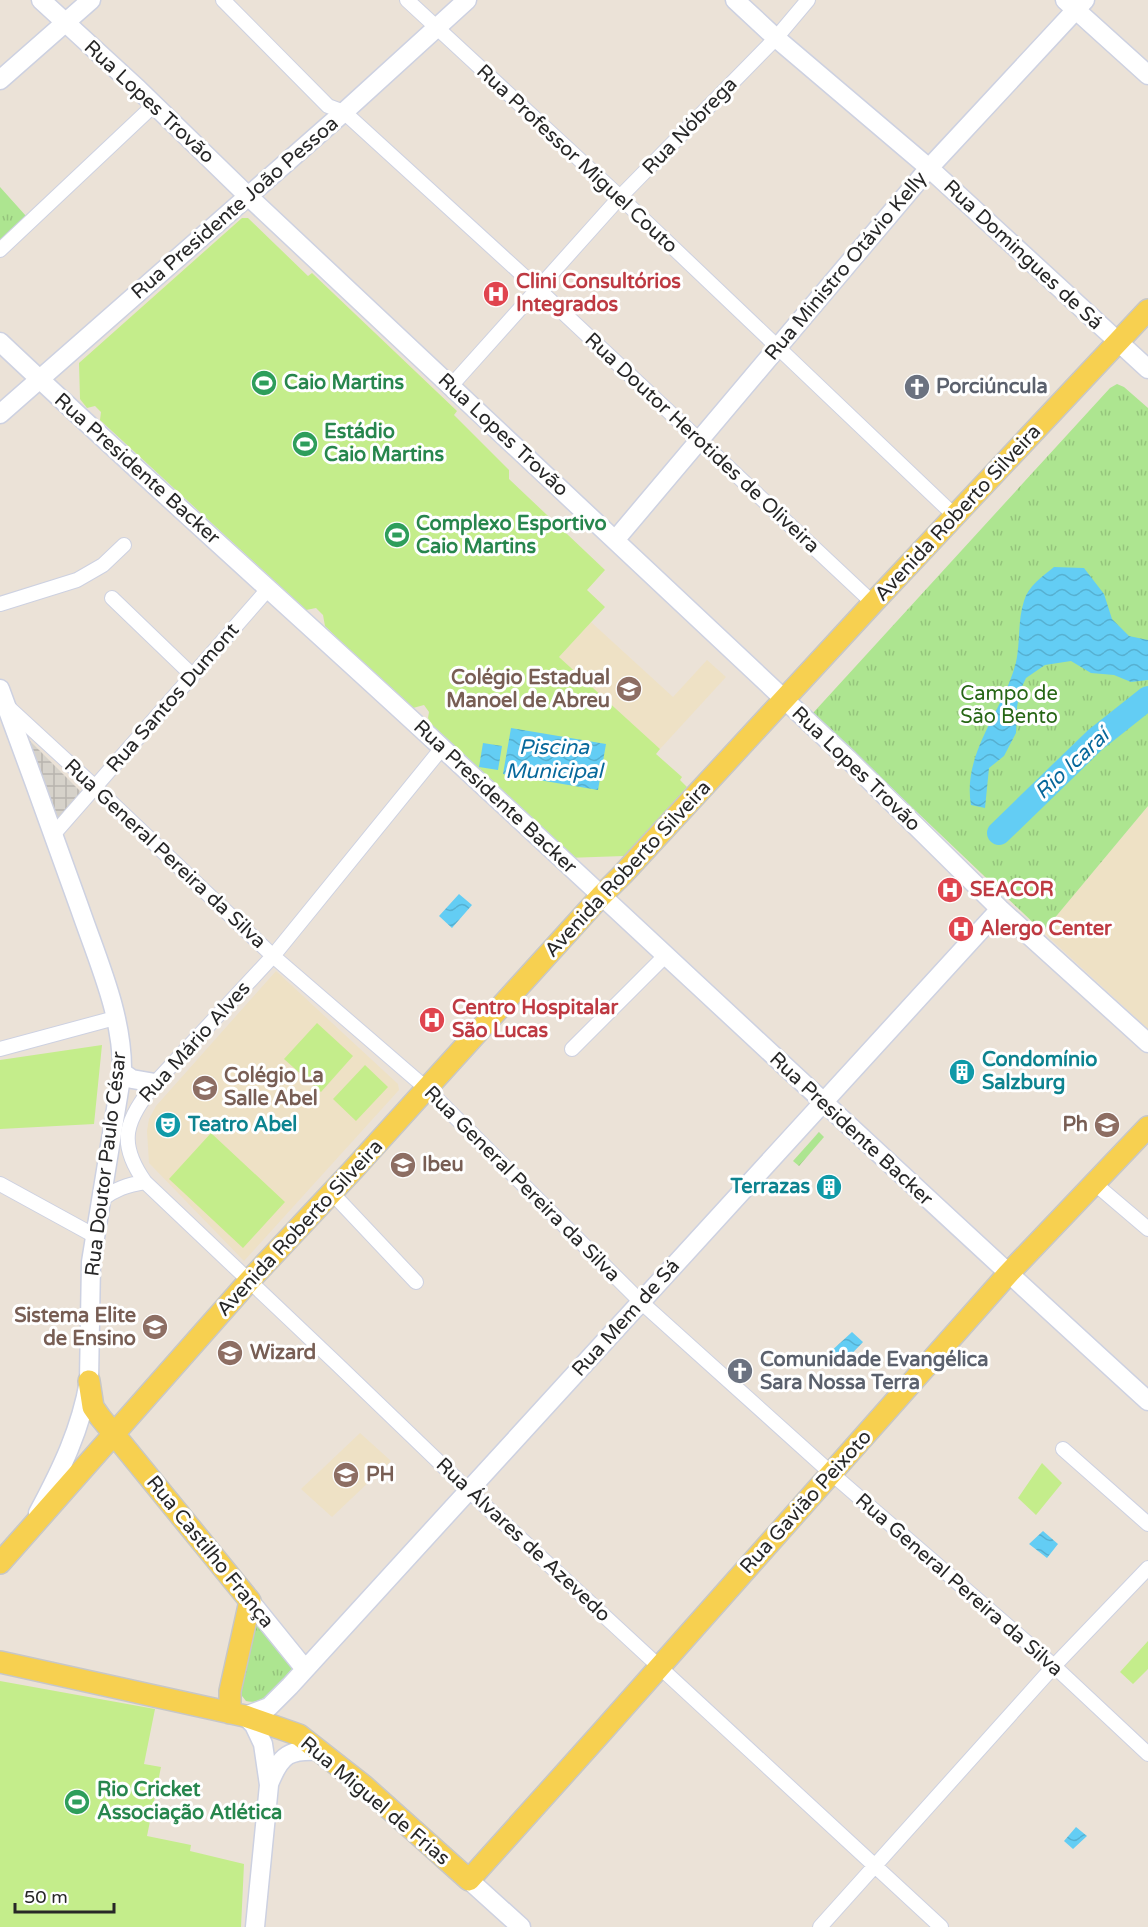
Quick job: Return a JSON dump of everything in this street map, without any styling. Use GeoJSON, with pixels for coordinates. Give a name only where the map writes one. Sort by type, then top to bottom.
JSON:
{"type":"FeatureCollection","features":[{"type":"Feature","properties":{"kind":"main road","name":"Avenida Roberto Silveira"},"geometry":{"type":"LineString","coordinates":[[30,1528],[249,1281],[332,1193],[601,896],[624,874],[873,603],[1148,310]]}},
{"type":"Feature","properties":{"kind":"main road","name":"Rua Gavião Peixoto"},"geometry":{"type":"LineString","coordinates":[[468,1880],[1008,1274],[1148,1127]]}},
{"type":"Feature","properties":{"kind":"main road","name":"Rua Castilho França"},"geometry":{"type":"LineString","coordinates":[[89,1381],[93,1407],[250,1600]]}},
{"type":"Feature","properties":{"kind":"main road","name":"Rua Doutor Paulo César"},"geometry":{"type":"LineString","coordinates":[[0,1563],[30,1528]]}},
{"type":"Feature","properties":{"kind":"main road"},"geometry":{"type":"LineString","coordinates":[[237,1714],[230,1692],[250,1600]]}},
{"type":"Feature","properties":{"kind":"main road","name":"Rua Miguel de Frias"},"geometry":{"type":"LineString","coordinates":[[0,1662],[237,1714],[299,1735],[364,1786],[468,1880]]}},
{"type":"Feature","properties":{"kind":"street","name":"Rua Lopes Trovão"},"geometry":{"type":"LineString","coordinates":[[41,0],[450,387],[616,539],[848,759],[1000,909],[1148,1043]]}},
{"type":"Feature","properties":{"kind":"street"},"geometry":{"type":"LineString","coordinates":[[0,80],[91,0]]}},
{"type":"Feature","properties":{"kind":"street","name":"Rua Doutor Herotides de Oliveira"},"geometry":{"type":"LineString","coordinates":[[223,0],[328,106],[345,112],[538,289],[873,603]]}},
{"type":"Feature","properties":{"kind":"street","name":"Rua Professor Miguel Couto"},"geometry":{"type":"LineString","coordinates":[[407,0],[620,197],[956,517]]}},
{"type":"Feature","properties":{"kind":"street","name":"Rua Presidente João Pessoa"},"geometry":{"type":"LineString","coordinates":[[0,414],[345,112],[467,0]]}},
{"type":"Feature","properties":{"kind":"street","name":"Rua Domingues de Sá"},"geometry":{"type":"LineString","coordinates":[[735,0],[776,38],[929,168],[1148,369]]}},
{"type":"Feature","properties":{"kind":"street","name":"Rua Nóbrega"},"geometry":{"type":"LineString","coordinates":[[450,387],[620,197],[776,38],[808,0]]}},
{"type":"Feature","properties":{"kind":"street"},"geometry":{"type":"LineString","coordinates":[[1076,3],[1148,75]]}},
{"type":"Feature","properties":{"kind":"street","name":"Rua Ministro Otávio Kelly"},"geometry":{"type":"LineString","coordinates":[[616,539],[929,168],[1076,3]]}},
{"type":"Feature","properties":{"kind":"street"},"geometry":{"type":"LineString","coordinates":[[0,250],[154,105]]}},
{"type":"Feature","properties":{"kind":"street","name":"Rua Presidente Backer"},"geometry":{"type":"LineString","coordinates":[[0,342],[442,748],[822,1103],[1148,1401]]}},
{"type":"Feature","properties":{"kind":"street"},"geometry":{"type":"LineString","coordinates":[[0,604],[77,580],[103,565],[123,545]]}},
{"type":"Feature","properties":{"kind":"street","name":"Rua Santos Dumont"},"geometry":{"type":"LineString","coordinates":[[53,835],[269,588]]}},
{"type":"Feature","properties":{"kind":"street"},"geometry":{"type":"LineString","coordinates":[[112,598],[192,675]]}},
{"type":"Feature","properties":{"kind":"street","name":"Rua General Pereira da Silva"},"geometry":{"type":"LineString","coordinates":[[3,698],[273,956],[427,1089],[641,1302],[831,1473],[1054,1666],[1148,1754]]}},
{"type":"Feature","properties":{"kind":"street","name":"Rua Doutor Paulo César"},"geometry":{"type":"LineString","coordinates":[[3,698],[103,975],[121,1040],[122,1072],[92,1262],[89,1381],[82,1415],[65,1461],[30,1528]]}},
{"type":"Feature","properties":{"kind":"street","name":"Rua Mário Alves"},"geometry":{"type":"LineString","coordinates":[[145,1182],[129,1155],[127,1141],[135,1111],[155,1083],[273,956],[442,748]]}},
{"type":"Feature","properties":{"kind":"street","name":"Rua Mem de Sá"},"geometry":{"type":"LineString","coordinates":[[237,1714],[269,1707],[1000,909]]}},
{"type":"Feature","properties":{"kind":"street"},"geometry":{"type":"LineString","coordinates":[[572,1049],[665,956]]}},
{"type":"Feature","properties":{"kind":"street"},"geometry":{"type":"LineString","coordinates":[[0,1049],[115,1018]]}},
{"type":"Feature","properties":{"kind":"street"},"geometry":{"type":"LineString","coordinates":[[122,1072],[132,1079],[155,1083]]}},
{"type":"Feature","properties":{"kind":"street"},"geometry":{"type":"LineString","coordinates":[[101,1200],[112,1191],[145,1182]]}},
{"type":"Feature","properties":{"kind":"street","name":"Rua Álvares de Azevedo"},"geometry":{"type":"LineString","coordinates":[[145,1182],[468,1490],[941,1927]]}},
{"type":"Feature","properties":{"kind":"street"},"geometry":{"type":"LineString","coordinates":[[1094,1183],[1148,1229]]}},
{"type":"Feature","properties":{"kind":"street"},"geometry":{"type":"LineString","coordinates":[[0,1184],[95,1236]]}},
{"type":"Feature","properties":{"kind":"street"},"geometry":{"type":"LineString","coordinates":[[332,1193],[416,1282]]}},
{"type":"Feature","properties":{"kind":"street"},"geometry":{"type":"LineString","coordinates":[[1063,1449],[1148,1524]]}},
{"type":"Feature","properties":{"kind":"street"},"geometry":{"type":"LineString","coordinates":[[820,1927],[1054,1666],[1146,1574]]}},
{"type":"Feature","properties":{"kind":"street","name":"Rua Castilho França"},"geometry":{"type":"LineString","coordinates":[[250,1600],[305,1669]]}},
{"type":"Feature","properties":{"kind":"street"},"geometry":{"type":"LineString","coordinates":[[237,1714],[254,1725],[263,1744],[269,1785],[255,1927]]}},
{"type":"Feature","properties":{"kind":"street"},"geometry":{"type":"LineString","coordinates":[[269,1785],[279,1763],[285,1756],[298,1751],[321,1750]]}},
{"type":"Feature","properties":{"kind":"street","name":"Rua Miguel de Frias"},"geometry":{"type":"LineString","coordinates":[[468,1880],[521,1927]]}},
{"type":"Feature","properties":{"kind":"shaded area","name":"Colégio Estadual Manoel de Abreu"},"geometry":{"type":"Polygon","coordinates":[[[591,622],[673,697],[707,660],[726,677],[660,749],[559,657],[591,622]]]}},
{"type":"Feature","properties":{"kind":"shaded area"},"geometry":{"type":"Polygon","coordinates":[[[23,734],[82,793],[55,823],[23,734]]]}},
{"type":"Feature","properties":{"kind":"shaded area"},"geometry":{"type":"Polygon","coordinates":[[[1148,806],[1148,1029],[1043,932],[1148,806]]]}},
{"type":"Feature","properties":{"kind":"shaded area","name":"Colégio La Salle Abel"},"geometry":{"type":"Polygon","coordinates":[[[276,971],[398,1084],[399,1090],[244,1261],[149,1163],[147,1131],[149,1119],[156,1106],[276,971]]]}},
{"type":"Feature","properties":{"kind":"shaded area","name":"PH"},"geometry":{"type":"Polygon","coordinates":[[[360,1433],[391,1461],[332,1517],[301,1489],[360,1433]]]}},
{"type":"Feature","properties":{"kind":"green space"},"geometry":{"type":"Polygon","coordinates":[[[0,187],[26,216],[0,240],[0,187]]]}},
{"type":"Feature","properties":{"kind":"green space","name":"Complexo Esportivo Caio Martins"},"geometry":{"type":"Polygon","coordinates":[[[242,218],[248,218],[308,276],[312,273],[457,411],[454,415],[509,470],[509,479],[605,570],[587,590],[605,607],[559,657],[660,749],[656,754],[682,777],[680,780],[687,787],[624,856],[566,858],[432,725],[428,718],[429,712],[424,705],[413,708],[406,705],[325,626],[323,615],[316,608],[306,610],[100,420],[101,412],[95,406],[87,408],[80,399],[79,363],[242,218]]]}},
{"type":"Feature","properties":{"kind":"green space","name":"Campo de São Bento"},"geometry":{"type":"Polygon","coordinates":[[[1117,384],[1124,387],[1148,408],[1148,806],[1043,932],[813,713],[1110,388],[1117,384]]]}},
{"type":"Feature","properties":{"kind":"green space"},"geometry":{"type":"Polygon","coordinates":[[[317,1023],[353,1056],[321,1092],[284,1059],[317,1023]]]}},
{"type":"Feature","properties":{"kind":"green space"},"geometry":{"type":"Polygon","coordinates":[[[102,1045],[94,1124],[0,1129],[0,1060],[102,1045]]]}},
{"type":"Feature","properties":{"kind":"green space"},"geometry":{"type":"Polygon","coordinates":[[[365,1065],[388,1087],[356,1121],[333,1099],[365,1065]]]}},
{"type":"Feature","properties":{"kind":"green space"},"geometry":{"type":"Polygon","coordinates":[[[819,1132],[824,1137],[799,1166],[793,1161],[819,1132]]]}},
{"type":"Feature","properties":{"kind":"green space"},"geometry":{"type":"Polygon","coordinates":[[[211,1133],[285,1202],[243,1248],[169,1179],[211,1133]]]}},
{"type":"Feature","properties":{"kind":"green space"},"geometry":{"type":"Polygon","coordinates":[[[1042,1463],[1062,1483],[1036,1515],[1018,1498],[1042,1463]]]}},
{"type":"Feature","properties":{"kind":"green space"},"geometry":{"type":"Polygon","coordinates":[[[256,1626],[260,1626],[292,1666],[292,1670],[266,1697],[253,1702],[246,1701],[242,1696],[242,1682],[256,1626]]]}},
{"type":"Feature","properties":{"kind":"green space"},"geometry":{"type":"Polygon","coordinates":[[[1148,1641],[1148,1669],[1133,1684],[1120,1672],[1148,1641]]]}},
{"type":"Feature","properties":{"kind":"green space","name":"Rio Cricket Associação Atlética"},"geometry":{"type":"Polygon","coordinates":[[[0,1681],[155,1709],[144,1764],[161,1767],[147,1836],[191,1845],[190,1851],[244,1864],[241,1927],[0,1927],[0,1681]]]}},
{"type":"Feature","properties":{"kind":"water"},"geometry":{"type":"Polygon","coordinates":[[[1054,567],[1084,568],[1104,594],[1112,619],[1129,636],[1148,640],[1148,680],[1131,682],[1114,675],[1091,673],[1071,661],[1045,665],[1026,678],[1020,691],[1017,707],[1016,733],[1004,756],[989,768],[985,808],[971,805],[972,768],[1015,666],[1024,601],[1032,586],[1054,567]]]}},
{"type":"Feature","properties":{"kind":"water","name":"Piscina Municipal"},"geometry":{"type":"Polygon","coordinates":[[[511,728],[606,744],[598,790],[503,774],[511,728]]]}},
{"type":"Feature","properties":{"kind":"water"},"geometry":{"type":"Polygon","coordinates":[[[483,743],[502,746],[498,770],[479,767],[483,743]]]}},
{"type":"Feature","properties":{"kind":"water"},"geometry":{"type":"Polygon","coordinates":[[[459,894],[472,905],[452,928],[439,916],[459,894]]]}},
{"type":"Feature","properties":{"kind":"water"},"geometry":{"type":"Polygon","coordinates":[[[852,1332],[863,1342],[839,1367],[828,1354],[852,1332]]]}},
{"type":"Feature","properties":{"kind":"water"},"geometry":{"type":"Polygon","coordinates":[[[1043,1531],[1058,1544],[1047,1558],[1029,1544],[1043,1531]]]}},
{"type":"Feature","properties":{"kind":"water"},"geometry":{"type":"Polygon","coordinates":[[[1076,1827],[1087,1836],[1073,1849],[1064,1841],[1076,1827]]]}},
{"type":"Feature","properties":{"kind":"waterway","name":"Rio Icaraí"},"geometry":{"type":"LineString","coordinates":[[999,833],[1095,740],[1148,698]]}},
{"type":"Feature","properties":{"kind":"place","name":"Clini Consultórios Integrados"},"geometry":{"type":"Point","coordinates":[496,294]}},
{"type":"Feature","properties":{"kind":"place","name":"Caio Martins"},"geometry":{"type":"Point","coordinates":[264,383]}},
{"type":"Feature","properties":{"kind":"place","name":"Porciúncula"},"geometry":{"type":"Point","coordinates":[917,387]}},
{"type":"Feature","properties":{"kind":"place","name":"Estádio Caio Martins"},"geometry":{"type":"Point","coordinates":[305,444]}},
{"type":"Feature","properties":{"kind":"place","name":"Complexo Esportivo Caio Martins"},"geometry":{"type":"Point","coordinates":[397,535]}},
{"type":"Feature","properties":{"kind":"place","name":"Colégio Estadual Manoel de Abreu"},"geometry":{"type":"Point","coordinates":[629,689]}},
{"type":"Feature","properties":{"kind":"place","name":"SEACOR"},"geometry":{"type":"Point","coordinates":[950,890]}},
{"type":"Feature","properties":{"kind":"place","name":"Alergo Center"},"geometry":{"type":"Point","coordinates":[961,929]}},
{"type":"Feature","properties":{"kind":"place","name":"Centro Hospitalar São Lucas"},"geometry":{"type":"Point","coordinates":[432,1020]}},
{"type":"Feature","properties":{"kind":"place","name":"Condomínio Salzburg"},"geometry":{"type":"Point","coordinates":[962,1072]}},
{"type":"Feature","properties":{"kind":"place","name":"Colégio La Salle Abel"},"geometry":{"type":"Point","coordinates":[205,1088]}},
{"type":"Feature","properties":{"kind":"place","name":"Teatro Abel"},"geometry":{"type":"Point","coordinates":[168,1125]}},
{"type":"Feature","properties":{"kind":"place","name":"Ph"},"geometry":{"type":"Point","coordinates":[1107,1125]}},
{"type":"Feature","properties":{"kind":"place","name":"Ibeu"},"geometry":{"type":"Point","coordinates":[403,1165]}},
{"type":"Feature","properties":{"kind":"place","name":"Terrazas"},"geometry":{"type":"Point","coordinates":[829,1187]}},
{"type":"Feature","properties":{"kind":"place","name":"Sistema Elite de Ensino"},"geometry":{"type":"Point","coordinates":[155,1327]}},
{"type":"Feature","properties":{"kind":"place","name":"Wizard"},"geometry":{"type":"Point","coordinates":[230,1353]}},
{"type":"Feature","properties":{"kind":"place","name":"Comunidade Evangélica Sara Nossa Terra"},"geometry":{"type":"Point","coordinates":[740,1371]}},
{"type":"Feature","properties":{"kind":"place","name":"PH"},"geometry":{"type":"Point","coordinates":[346,1475]}},
{"type":"Feature","properties":{"kind":"place","name":"Rio Cricket Associação Atlética"},"geometry":{"type":"Point","coordinates":[77,1802]}}]}
